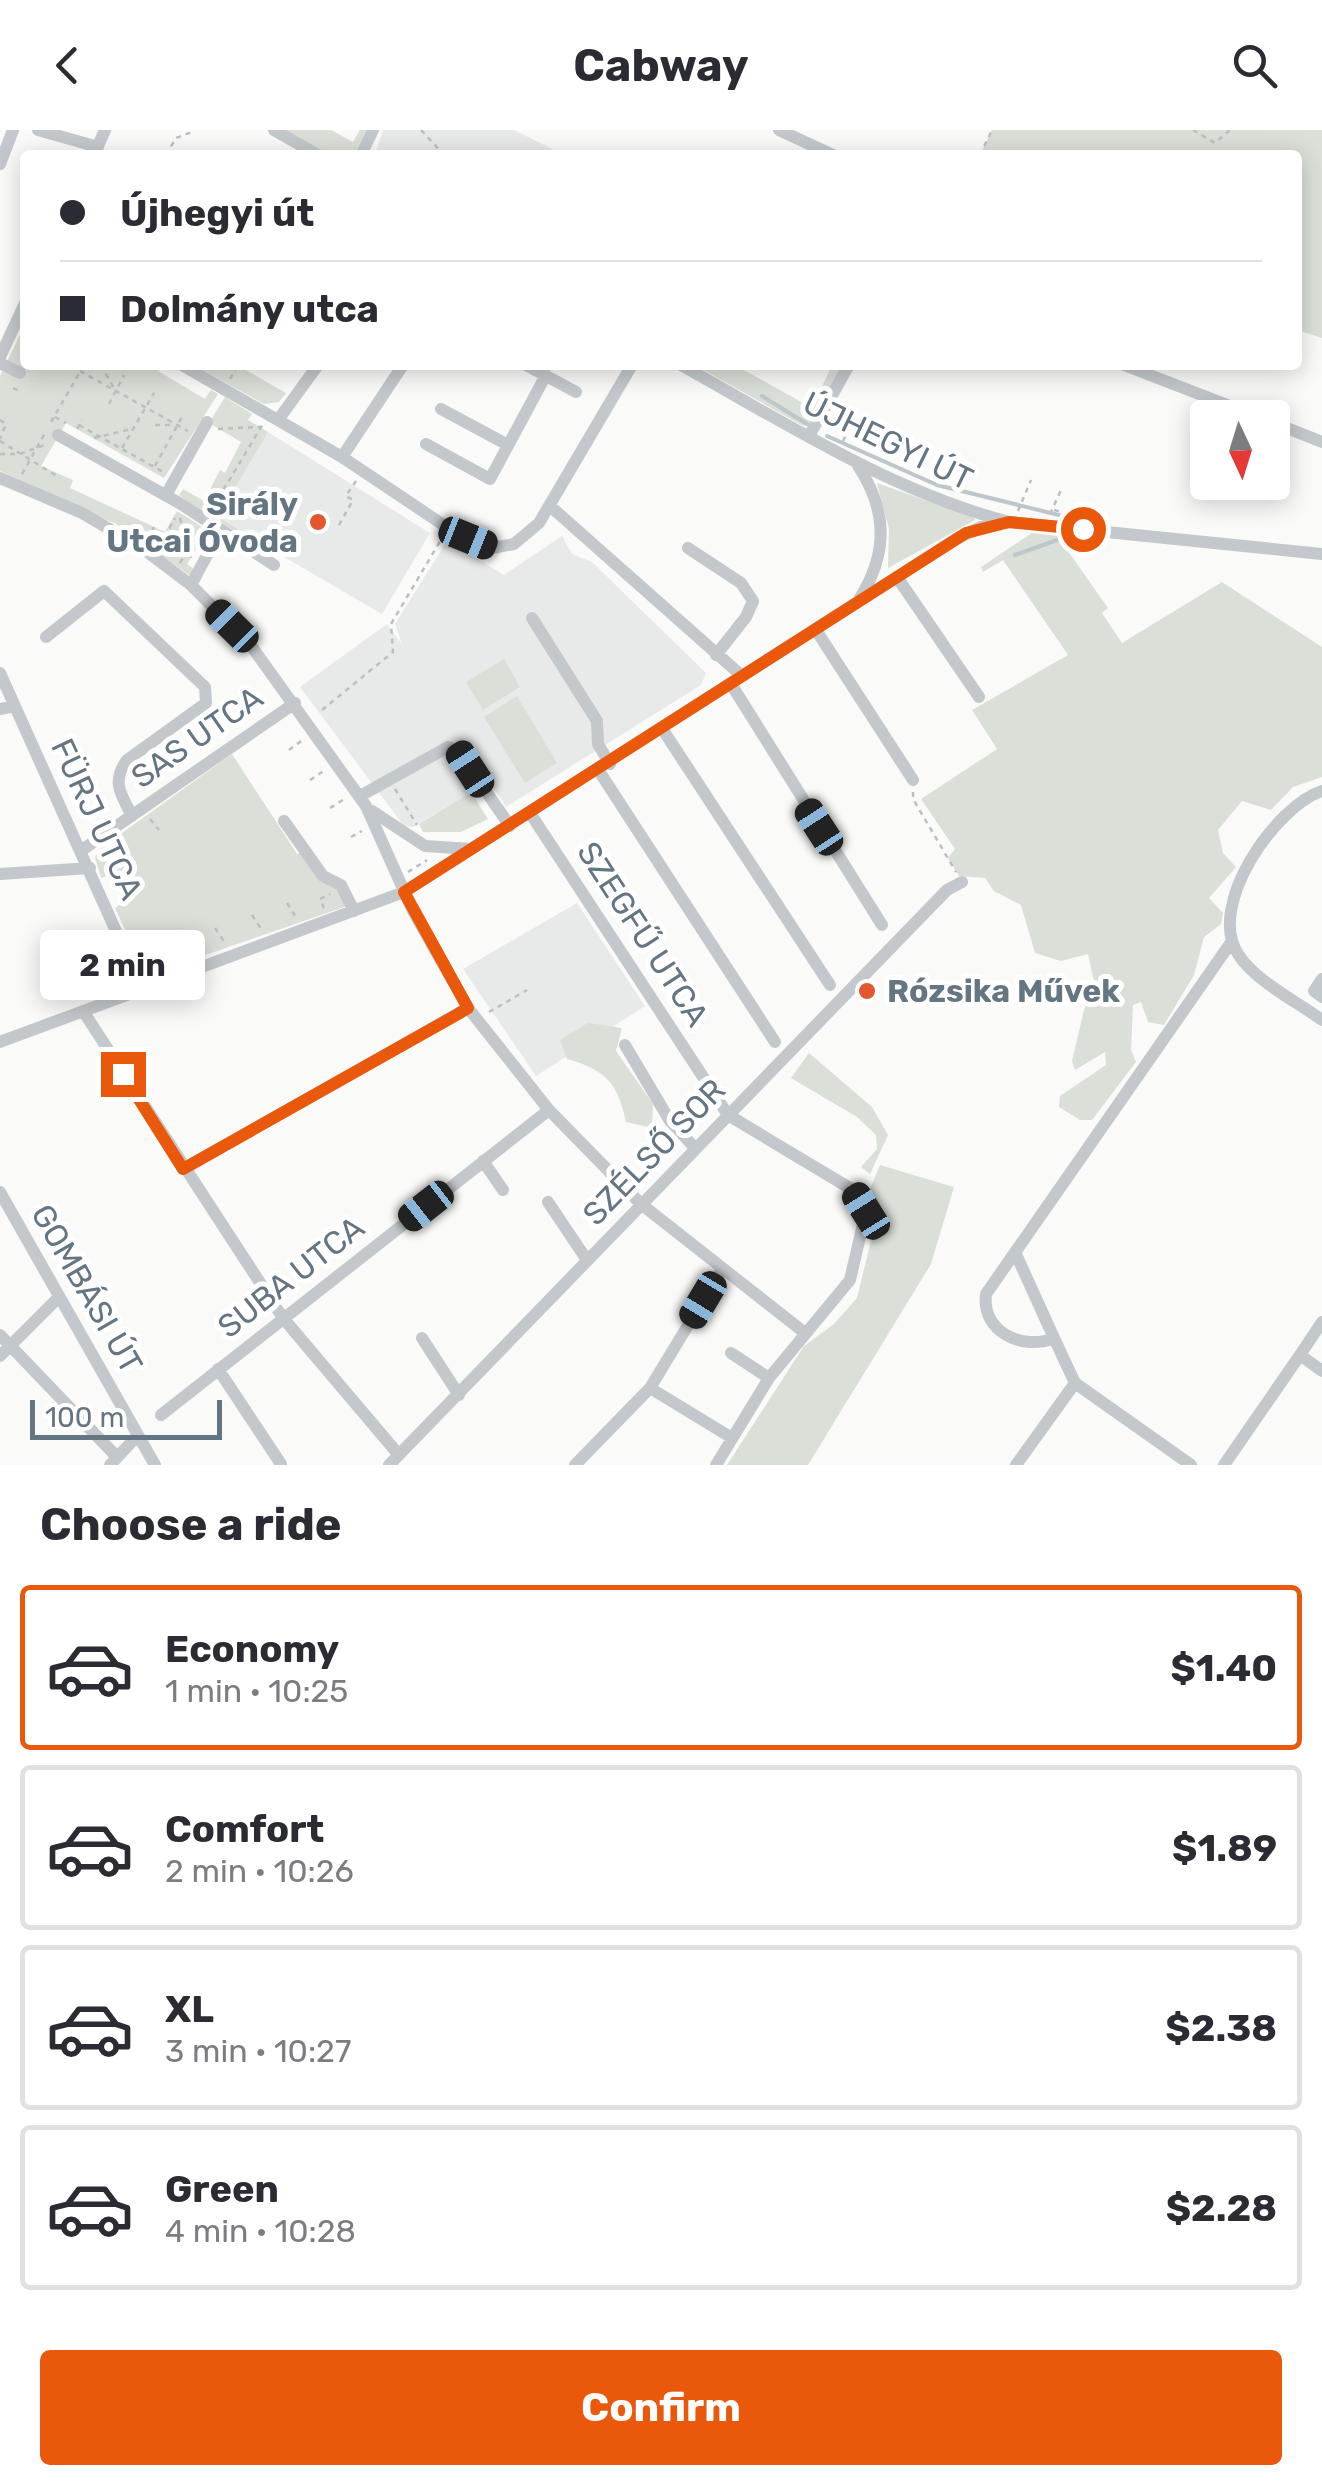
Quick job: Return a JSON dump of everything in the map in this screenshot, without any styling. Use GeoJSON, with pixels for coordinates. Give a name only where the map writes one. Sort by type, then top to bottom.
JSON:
{"type":"FeatureCollection","features":[{"type":"Feature","properties":{"kind":"street"},"geometry":{"type":"LineString","coordinates":[[0,164],[13,130]]}},
{"type":"Feature","properties":{"kind":"street"},"geometry":{"type":"LineString","coordinates":[[38,130],[93,150]]}},
{"type":"Feature","properties":{"kind":"street"},"geometry":{"type":"LineString","coordinates":[[274,130],[309,150]]}},
{"type":"Feature","properties":{"kind":"street"},"geometry":{"type":"LineString","coordinates":[[779,130],[822,150]]}},
{"type":"Feature","properties":{"kind":"street"},"geometry":{"type":"LineString","coordinates":[[20,314],[0,360],[20,373]]}},
{"type":"Feature","properties":{"kind":"street"},"geometry":{"type":"LineString","coordinates":[[191,370],[269,420],[342,458],[448,528],[492,548],[514,544],[532,532],[629,370]]}},
{"type":"Feature","properties":{"kind":"street"},"geometry":{"type":"LineString","coordinates":[[269,420],[314,370]]}},
{"type":"Feature","properties":{"kind":"street"},"geometry":{"type":"LineString","coordinates":[[342,458],[400,370]]}},
{"type":"Feature","properties":{"kind":"street"},"geometry":{"type":"LineString","coordinates":[[535,370],[576,392]]}},
{"type":"Feature","properties":{"kind":"street","name":"ÚJHEGYI ÚT"},"geometry":{"type":"LineString","coordinates":[[690,370],[855,462],[936,499],[1014,516],[1322,554]]}},
{"type":"Feature","properties":{"kind":"street"},"geometry":{"type":"LineString","coordinates":[[809,436],[846,370]]}},
{"type":"Feature","properties":{"kind":"street"},"geometry":{"type":"LineString","coordinates":[[1137,370],[1215,400]]}},
{"type":"Feature","properties":{"kind":"street"},"geometry":{"type":"LineString","coordinates":[[426,444],[490,478],[546,376]]}},
{"type":"Feature","properties":{"kind":"street"},"geometry":{"type":"LineString","coordinates":[[442,409],[508,445]]}},
{"type":"Feature","properties":{"kind":"street"},"geometry":{"type":"LineString","coordinates":[[171,498],[175,478],[205,427]]}},
{"type":"Feature","properties":{"kind":"street"},"geometry":{"type":"LineString","coordinates":[[62,429],[274,565]]}},
{"type":"Feature","properties":{"kind":"street"},"geometry":{"type":"LineString","coordinates":[[1290,429],[1322,442]]}},
{"type":"Feature","properties":{"kind":"street"},"geometry":{"type":"LineString","coordinates":[[855,462],[878,503],[882,528],[878,564],[860,599]]}},
{"type":"Feature","properties":{"kind":"street"},"geometry":{"type":"LineString","coordinates":[[0,478],[82,513],[154,556],[191,585],[252,647],[359,799],[391,858],[404,892],[472,1014],[549,1110],[641,1204],[721,1271],[793,1318],[805,1332],[770,1378],[716,1465]]}},
{"type":"Feature","properties":{"kind":"street"},"geometry":{"type":"LineString","coordinates":[[550,506],[716,655],[736,680],[882,926]]}},
{"type":"Feature","properties":{"kind":"street"},"geometry":{"type":"LineString","coordinates":[[0,1042],[404,892],[604,768],[966,533],[1014,516]]}},
{"type":"Feature","properties":{"kind":"street"},"geometry":{"type":"LineString","coordinates":[[191,585],[219,533]]}},
{"type":"Feature","properties":{"kind":"street"},"geometry":{"type":"LineString","coordinates":[[688,548],[741,583],[753,600],[716,655]]}},
{"type":"Feature","properties":{"kind":"street"},"geometry":{"type":"LineString","coordinates":[[897,577],[978,697]]}},
{"type":"Feature","properties":{"kind":"street"},"geometry":{"type":"LineString","coordinates":[[46,637],[104,592],[208,693],[206,702],[127,760],[118,772],[116,785],[132,816]]}},
{"type":"Feature","properties":{"kind":"street"},"geometry":{"type":"LineString","coordinates":[[532,618],[597,721],[604,768],[775,1042]]}},
{"type":"Feature","properties":{"kind":"street"},"geometry":{"type":"LineString","coordinates":[[816,630],[914,780]]}},
{"type":"Feature","properties":{"kind":"street","name":"FÜRJ UTCA"},"geometry":{"type":"LineString","coordinates":[[0,673],[142,989]]}},
{"type":"Feature","properties":{"kind":"street","name":"SAS UTCA"},"geometry":{"type":"LineString","coordinates":[[82,850],[294,703]]}},
{"type":"Feature","properties":{"kind":"street"},"geometry":{"type":"LineString","coordinates":[[0,709],[15,706]]}},
{"type":"Feature","properties":{"kind":"street"},"geometry":{"type":"LineString","coordinates":[[663,730],[830,985]]}},
{"type":"Feature","properties":{"kind":"street"},"geometry":{"type":"LineString","coordinates":[[359,799],[440,749],[454,748],[510,826]]}},
{"type":"Feature","properties":{"kind":"street"},"geometry":{"type":"LineString","coordinates":[[1054,1338],[1037,1346],[1009,1337],[990,1322],[984,1310],[986,1294],[1232,941],[1236,896],[1262,842],[1290,807],[1322,791]]}},
{"type":"Feature","properties":{"kind":"street"},"geometry":{"type":"LineString","coordinates":[[359,799],[425,846],[474,849]]}},
{"type":"Feature","properties":{"kind":"street","name":"SZEGFŰ UTCA"},"geometry":{"type":"LineString","coordinates":[[530,813],[728,1114],[853,1190],[866,1211],[850,1280],[828,1312],[805,1332]]}},
{"type":"Feature","properties":{"kind":"street"},"geometry":{"type":"LineString","coordinates":[[284,821],[323,876],[341,885],[354,911]]}},
{"type":"Feature","properties":{"kind":"street"},"geometry":{"type":"LineString","coordinates":[[391,858],[398,844],[412,840]]}},
{"type":"Feature","properties":{"kind":"street"},"geometry":{"type":"LineString","coordinates":[[0,874],[90,868]]}},
{"type":"Feature","properties":{"kind":"street","name":"SZÉLSŐ SOR"},"geometry":{"type":"LineString","coordinates":[[394,1460],[948,890],[962,882]]}},
{"type":"Feature","properties":{"kind":"street"},"geometry":{"type":"LineString","coordinates":[[1232,941],[1249,966],[1322,1020]]}},
{"type":"Feature","properties":{"kind":"street"},"geometry":{"type":"LineString","coordinates":[[1322,979],[1314,991],[1322,997]]}},
{"type":"Feature","properties":{"kind":"street"},"geometry":{"type":"LineString","coordinates":[[83,1011],[283,1318],[394,1460]]}},
{"type":"Feature","properties":{"kind":"street"},"geometry":{"type":"LineString","coordinates":[[183,1169],[472,1014]]}},
{"type":"Feature","properties":{"kind":"street"},"geometry":{"type":"LineString","coordinates":[[625,1044],[670,1121],[695,1148]]}},
{"type":"Feature","properties":{"kind":"street","name":"SUBA UTCA"},"geometry":{"type":"LineString","coordinates":[[161,1415],[549,1110]]}},
{"type":"Feature","properties":{"kind":"street"},"geometry":{"type":"LineString","coordinates":[[484,1161],[502,1190]]}},
{"type":"Feature","properties":{"kind":"street","name":"GOMBÁSI ÚT"},"geometry":{"type":"LineString","coordinates":[[0,1192],[155,1465]]}},
{"type":"Feature","properties":{"kind":"street"},"geometry":{"type":"LineString","coordinates":[[548,1202],[587,1260]]}},
{"type":"Feature","properties":{"kind":"street"},"geometry":{"type":"LineString","coordinates":[[1016,1252],[1075,1383],[1191,1465]]}},
{"type":"Feature","properties":{"kind":"street"},"geometry":{"type":"LineString","coordinates":[[575,1465],[650,1388],[721,1271]]}},
{"type":"Feature","properties":{"kind":"street"},"geometry":{"type":"LineString","coordinates":[[59,1297],[3,1345],[113,1461],[138,1435]]}},
{"type":"Feature","properties":{"kind":"street"},"geometry":{"type":"LineString","coordinates":[[1224,1465],[1322,1322]]}},
{"type":"Feature","properties":{"kind":"street"},"geometry":{"type":"LineString","coordinates":[[422,1338],[459,1395]]}},
{"type":"Feature","properties":{"kind":"street"},"geometry":{"type":"LineString","coordinates":[[731,1353],[770,1378]]}},
{"type":"Feature","properties":{"kind":"street"},"geometry":{"type":"LineString","coordinates":[[1300,1354],[1322,1371]]}},
{"type":"Feature","properties":{"kind":"street"},"geometry":{"type":"LineString","coordinates":[[218,1369],[281,1464]]}},
{"type":"Feature","properties":{"kind":"street"},"geometry":{"type":"LineString","coordinates":[[1016,1465],[1075,1383]]}},
{"type":"Feature","properties":{"kind":"street"},"geometry":{"type":"LineString","coordinates":[[650,1388],[732,1438]]}},
{"type":"Feature","properties":{"kind":"path"},"geometry":{"type":"LineString","coordinates":[[171,130],[176,138]]}},
{"type":"Feature","properties":{"kind":"path"},"geometry":{"type":"LineString","coordinates":[[421,130],[439,150]]}},
{"type":"Feature","properties":{"kind":"path"},"geometry":{"type":"LineString","coordinates":[[1193,130],[1216,144],[1230,130]]}},
{"type":"Feature","properties":{"kind":"path"},"geometry":{"type":"LineString","coordinates":[[169,150],[176,138],[192,132]]}},
{"type":"Feature","properties":{"kind":"path"},"geometry":{"type":"LineString","coordinates":[[105,370],[116,391]]}},
{"type":"Feature","properties":{"kind":"path"},"geometry":{"type":"LineString","coordinates":[[224,389],[235,370]]}},
{"type":"Feature","properties":{"kind":"path"},"geometry":{"type":"LineString","coordinates":[[80,371],[178,425],[205,427]]}},
{"type":"Feature","properties":{"kind":"path"},"geometry":{"type":"LineString","coordinates":[[109,404],[124,376]]}},
{"type":"Feature","properties":{"kind":"path"},"geometry":{"type":"LineString","coordinates":[[13,388],[21,392]]}},
{"type":"Feature","properties":{"kind":"path"},"geometry":{"type":"LineString","coordinates":[[122,449],[154,393]]}},
{"type":"Feature","properties":{"kind":"path"},"geometry":{"type":"LineString","coordinates":[[154,467],[183,415]]}},
{"type":"Feature","properties":{"kind":"path"},"geometry":{"type":"LineString","coordinates":[[0,454],[20,454],[62,429],[54,416]]}},
{"type":"Feature","properties":{"kind":"path"},"geometry":{"type":"LineString","coordinates":[[0,420],[6,424],[0,440],[60,478],[62,474]]}},
{"type":"Feature","properties":{"kind":"path"},"geometry":{"type":"LineString","coordinates":[[155,425],[205,427],[269,420]]}},
{"type":"Feature","properties":{"kind":"path"},"geometry":{"type":"LineString","coordinates":[[174,572],[269,420]]}},
{"type":"Feature","properties":{"kind":"path"},"geometry":{"type":"LineString","coordinates":[[79,424],[175,478]]}},
{"type":"Feature","properties":{"kind":"path"},"geometry":{"type":"LineString","coordinates":[[843,441],[851,425]]}},
{"type":"Feature","properties":{"kind":"path"},"geometry":{"type":"LineString","coordinates":[[94,438],[134,427]]}},
{"type":"Feature","properties":{"kind":"path"},"geometry":{"type":"LineString","coordinates":[[340,525],[354,500],[346,496],[356,479]]}},
{"type":"Feature","properties":{"kind":"path"},"geometry":{"type":"LineString","coordinates":[[1014,516],[1031,480]]}},
{"type":"Feature","properties":{"kind":"path"},"geometry":{"type":"LineString","coordinates":[[1062,488],[1052,510],[1069,514]]}},
{"type":"Feature","properties":{"kind":"path"},"geometry":{"type":"LineString","coordinates":[[154,556],[179,512],[192,558]]}},
{"type":"Feature","properties":{"kind":"path"},"geometry":{"type":"LineString","coordinates":[[322,710],[394,652],[391,624],[448,528]]}},
{"type":"Feature","properties":{"kind":"path"},"geometry":{"type":"LineString","coordinates":[[289,750],[308,736]]}},
{"type":"Feature","properties":{"kind":"path"},"geometry":{"type":"LineString","coordinates":[[310,780],[331,766]]}},
{"type":"Feature","properties":{"kind":"path"},"geometry":{"type":"LineString","coordinates":[[389,779],[416,824]]}},
{"type":"Feature","properties":{"kind":"path"},"geometry":{"type":"LineString","coordinates":[[330,808],[359,799]]}},
{"type":"Feature","properties":{"kind":"path"},"geometry":{"type":"LineString","coordinates":[[913,800],[962,882]]}},
{"type":"Feature","properties":{"kind":"path"},"geometry":{"type":"LineString","coordinates":[[351,837],[368,828]]}},
{"type":"Feature","properties":{"kind":"path"},"geometry":{"type":"LineString","coordinates":[[407,873],[436,854]]}},
{"type":"Feature","properties":{"kind":"path"},"geometry":{"type":"LineString","coordinates":[[325,910],[320,899],[334,892]]}},
{"type":"Feature","properties":{"kind":"path"},"geometry":{"type":"LineString","coordinates":[[287,903],[297,920]]}},
{"type":"Feature","properties":{"kind":"path"},"geometry":{"type":"LineString","coordinates":[[252,914],[263,932]]}},
{"type":"Feature","properties":{"kind":"path"},"geometry":{"type":"LineString","coordinates":[[215,928],[226,946]]}},
{"type":"Feature","properties":{"kind":"path"},"geometry":{"type":"LineString","coordinates":[[178,940],[191,958]]}},
{"type":"Feature","properties":{"kind":"path"},"geometry":{"type":"LineString","coordinates":[[472,1014],[527,990]]}},
{"type":"Feature","properties":{"kind":"shaded area"},"geometry":{"type":"Polygon","coordinates":[[[284,130],[331,130],[353,142],[360,130],[366,130],[356,150],[319,150],[284,130]]]}},
{"type":"Feature","properties":{"kind":"shaded area"},"geometry":{"type":"Polygon","coordinates":[[[383,130],[514,130],[554,150],[377,150],[383,130]]]}},
{"type":"Feature","properties":{"kind":"shaded area"},"geometry":{"type":"Polygon","coordinates":[[[992,130],[1322,130],[1322,338],[1302,331],[1302,150],[982,150],[992,130]]]}},
{"type":"Feature","properties":{"kind":"shaded area"},"geometry":{"type":"Polygon","coordinates":[[[20,334],[20,370],[156,370],[205,399],[211,390],[218,394],[164,478],[66,423],[41,466],[73,480],[70,488],[165,532],[177,511],[212,533],[214,540],[205,535],[187,564],[199,573],[195,579],[116,524],[0,471],[0,376],[20,334]]]}},
{"type":"Feature","properties":{"kind":"shaded area"},"geometry":{"type":"Polygon","coordinates":[[[203,370],[246,370],[286,393],[279,402],[264,404],[203,370]]]}},
{"type":"Feature","properties":{"kind":"shaded area"},"geometry":{"type":"Polygon","coordinates":[[[704,370],[744,370],[812,408],[830,370],[840,370],[811,424],[803,426],[704,370]]]}},
{"type":"Feature","properties":{"kind":"shaded area"},"geometry":{"type":"Polygon","coordinates":[[[225,397],[252,414],[248,420],[268,432],[218,517],[247,535],[244,541],[179,495],[183,489],[204,501],[241,442],[209,423],[225,397]]]}},
{"type":"Feature","properties":{"kind":"shaded area","name":"Sirály Utcai Óvoda"},"geometry":{"type":"Polygon","coordinates":[[[268,432],[430,533],[382,614],[217,518],[268,432]]]}},
{"type":"Feature","properties":{"kind":"shaded area"},"geometry":{"type":"Polygon","coordinates":[[[877,483],[975,520],[888,568],[889,529],[877,483]]]}},
{"type":"Feature","properties":{"kind":"shaded area"},"geometry":{"type":"Polygon","coordinates":[[[1032,533],[1085,539],[1068,551],[1108,608],[1102,613],[1122,643],[1222,582],[1322,647],[1322,777],[1293,787],[1271,810],[1242,801],[1218,830],[1223,853],[1236,867],[1209,898],[1223,913],[1221,924],[1204,937],[1194,975],[1164,1025],[1148,1022],[1141,1002],[1133,1005],[1131,1050],[1136,1062],[1092,1120],[1080,1120],[1059,1107],[1060,1096],[1106,1065],[1105,1052],[1075,1070],[1072,1061],[1084,1010],[1095,986],[1088,954],[1061,961],[1035,953],[1021,905],[994,891],[985,878],[959,876],[948,858],[955,849],[921,799],[997,749],[972,710],[1068,655],[1003,560],[983,572],[981,567],[1032,533]]]}},
{"type":"Feature","properties":{"kind":"shaded area"},"geometry":{"type":"Polygon","coordinates":[[[562,536],[572,554],[592,562],[706,673],[701,685],[506,807],[489,781],[413,827],[404,826],[300,687],[387,624],[402,644],[395,624],[447,541],[504,575],[562,536]]]}},
{"type":"Feature","properties":{"kind":"shaded area"},"geometry":{"type":"Polygon","coordinates":[[[504,659],[520,687],[483,710],[466,682],[504,659]]]}},
{"type":"Feature","properties":{"kind":"shaded area"},"geometry":{"type":"Polygon","coordinates":[[[517,696],[557,763],[525,783],[484,717],[517,696]]]}},
{"type":"Feature","properties":{"kind":"shaded area"},"geometry":{"type":"Polygon","coordinates":[[[232,754],[297,854],[302,852],[336,884],[347,906],[151,974],[142,967],[115,908],[124,902],[110,875],[101,878],[95,857],[101,848],[232,754]]]}},
{"type":"Feature","properties":{"kind":"shaded area"},"geometry":{"type":"Polygon","coordinates":[[[471,792],[488,819],[461,832],[423,832],[419,824],[471,792]]]}},
{"type":"Feature","properties":{"kind":"shaded area"},"geometry":{"type":"Polygon","coordinates":[[[577,903],[645,1006],[536,1076],[463,969],[577,903]]]}},
{"type":"Feature","properties":{"kind":"shaded area"},"geometry":{"type":"Polygon","coordinates":[[[588,1023],[622,1028],[616,1051],[653,1104],[652,1128],[626,1122],[619,1097],[608,1080],[592,1068],[567,1059],[560,1040],[588,1023]]]}},
{"type":"Feature","properties":{"kind":"shaded area"},"geometry":{"type":"Polygon","coordinates":[[[809,1053],[872,1107],[888,1135],[870,1174],[861,1167],[877,1149],[876,1135],[857,1117],[791,1078],[809,1053]]]}},
{"type":"Feature","properties":{"kind":"shaded area"},"geometry":{"type":"Polygon","coordinates":[[[880,1165],[954,1187],[931,1264],[808,1465],[727,1465],[804,1346],[834,1324],[857,1298],[877,1216],[870,1189],[880,1165]]]}},
{"type":"Feature","properties":{"kind":"waterway"},"geometry":{"type":"LineString","coordinates":[[762,396],[807,424]]}},
{"type":"Feature","properties":{"kind":"waterway"},"geometry":{"type":"LineString","coordinates":[[827,436],[937,485],[1063,516]]}},
{"type":"Feature","properties":{"kind":"waterway"},"geometry":{"type":"LineString","coordinates":[[1015,555],[1063,538]]}},
{"type":"Feature","properties":{"kind":"place","name":"Sirály Utcai Óvoda"},"geometry":{"type":"Point","coordinates":[318,522]}},
{"type":"Feature","properties":{"kind":"place","name":"Rózsika Művek"},"geometry":{"type":"Point","coordinates":[867,991]}},
{"type":"Feature","properties":{"kind":"route"},"geometry":{"type":"LineString","coordinates":[[123,1074],[183,1169],[458,1014],[468,1008],[404,892],[966,533],[1009,522],[1083,529]]}}]}
